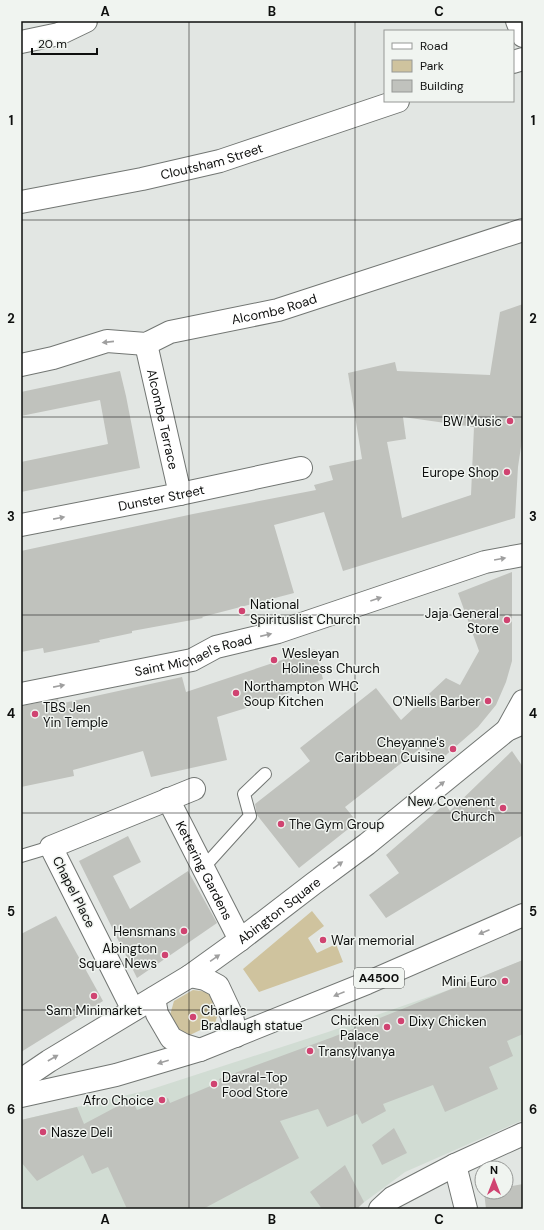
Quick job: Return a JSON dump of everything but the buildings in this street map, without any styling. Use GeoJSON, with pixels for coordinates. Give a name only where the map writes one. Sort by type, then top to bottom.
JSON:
{"type":"FeatureCollection","features":[{"type":"Feature","properties":{"kind":"street"},"geometry":{"type":"LineString","coordinates":[[21,42],[59,34],[86,21]]}},
{"type":"Feature","properties":{"kind":"street"},"geometry":{"type":"LineString","coordinates":[[517,21],[523,36]]}},
{"type":"Feature","properties":{"kind":"street","name":"Cloutsham Street"},"geometry":{"type":"LineString","coordinates":[[21,202],[142,179],[220,160],[395,102]]}},
{"type":"Feature","properties":{"kind":"street","name":"Alcombe Road"},"geometry":{"type":"LineString","coordinates":[[146,344],[170,332],[278,310],[523,230]]}},
{"type":"Feature","properties":{"kind":"street"},"geometry":{"type":"LineString","coordinates":[[21,365],[53,358],[107,341],[146,344]]}},
{"type":"Feature","properties":{"kind":"street","name":"Alcombe Terrace"},"geometry":{"type":"LineString","coordinates":[[146,344],[180,494]]}},
{"type":"Feature","properties":{"kind":"street","name":"Dunster Street"},"geometry":{"type":"LineString","coordinates":[[21,525],[180,494],[301,468]]}},
{"type":"Feature","properties":{"kind":"street","name":"Saint Michael's Road"},"geometry":{"type":"LineString","coordinates":[[21,694],[192,660],[216,647],[278,632],[485,562],[523,555]]}},
{"type":"Feature","properties":{"kind":"street"},"geometry":{"type":"LineString","coordinates":[[515,726],[523,701]]}},
{"type":"Feature","properties":{"kind":"street","name":"Abington Square"},"geometry":{"type":"LineString","coordinates":[[21,1080],[49,1061],[190,976],[367,844],[515,726]]}},
{"type":"Feature","properties":{"kind":"street","name":"Chapel Place"},"geometry":{"type":"LineString","coordinates":[[133,1010],[52,847],[194,789]]}},
{"type":"Feature","properties":{"kind":"street","name":"Kettering Gardens"},"geometry":{"type":"LineString","coordinates":[[168,799],[240,940]]}},
{"type":"Feature","properties":{"kind":"street","name":"A4500"},"geometry":{"type":"LineString","coordinates":[[21,1096],[116,1075],[200,1050],[367,983],[522,916]]}},
{"type":"Feature","properties":{"kind":"street"},"geometry":{"type":"LineString","coordinates":[[190,976],[205,979],[218,986],[232,1016],[236,1036]]}},
{"type":"Feature","properties":{"kind":"street"},"geometry":{"type":"LineString","coordinates":[[154,998],[157,1014],[171,1038],[184,1045],[200,1050]]}},
{"type":"Feature","properties":{"kind":"street"},"geometry":{"type":"LineString","coordinates":[[380,1209],[392,1198],[455,1165],[523,1134]]}},
{"type":"Feature","properties":{"kind":"street"},"geometry":{"type":"LineString","coordinates":[[455,1165],[466,1209]]}},
{"type":"Feature","properties":{"kind":"lane"},"geometry":{"type":"LineString","coordinates":[[203,868],[250,816],[244,794],[265,774]]}},
{"type":"Feature","properties":{"kind":"lane"},"geometry":{"type":"LineString","coordinates":[[21,856],[52,847]]}},
{"type":"Feature","properties":{"kind":"shaded area"},"geometry":{"type":"Polygon","coordinates":[[[523,960],[523,1120],[405,1172],[355,1209],[21,1209],[21,1120],[149,1090],[328,1032],[457,987],[523,960]]]}},
{"type":"Feature","properties":{"kind":"green space"},"geometry":{"type":"Polygon","coordinates":[[[312,911],[324,926],[308,938],[317,953],[336,944],[343,962],[259,992],[243,969],[312,911]]]}},
{"type":"Feature","properties":{"kind":"green space"},"geometry":{"type":"Polygon","coordinates":[[[193,990],[208,992],[219,1011],[215,1023],[190,1035],[178,1029],[170,1015],[174,1001],[193,990]]]}},
{"type":"Feature","properties":{"kind":"place","name":"BW Music"},"geometry":{"type":"Point","coordinates":[510,421]}},
{"type":"Feature","properties":{"kind":"place","name":"Europe Shop"},"geometry":{"type":"Point","coordinates":[507,472]}},
{"type":"Feature","properties":{"kind":"place","name":"National Spirituslist Church"},"geometry":{"type":"Point","coordinates":[242,611]}},
{"type":"Feature","properties":{"kind":"place","name":"Jaja General Store"},"geometry":{"type":"Point","coordinates":[507,620]}},
{"type":"Feature","properties":{"kind":"place","name":"Wesleyan Holiness Church"},"geometry":{"type":"Point","coordinates":[274,660]}},
{"type":"Feature","properties":{"kind":"place","name":"Northampton WHC Soup Kitchen"},"geometry":{"type":"Point","coordinates":[236,693]}},
{"type":"Feature","properties":{"kind":"place","name":"O'Niells Barber"},"geometry":{"type":"Point","coordinates":[488,701]}},
{"type":"Feature","properties":{"kind":"place","name":"TBS Jen Yin Temple"},"geometry":{"type":"Point","coordinates":[35,714]}},
{"type":"Feature","properties":{"kind":"place","name":"Cheyanne's Caribbean Cuisine"},"geometry":{"type":"Point","coordinates":[453,749]}},
{"type":"Feature","properties":{"kind":"place","name":"New Covenent Church"},"geometry":{"type":"Point","coordinates":[503,808]}},
{"type":"Feature","properties":{"kind":"place","name":"The Gym Group"},"geometry":{"type":"Point","coordinates":[281,824]}},
{"type":"Feature","properties":{"kind":"place","name":"Hensmans"},"geometry":{"type":"Point","coordinates":[184,931]}},
{"type":"Feature","properties":{"kind":"place","name":"War memorial"},"geometry":{"type":"Point","coordinates":[323,940]}},
{"type":"Feature","properties":{"kind":"place","name":"Abington Square News"},"geometry":{"type":"Point","coordinates":[165,955]}},
{"type":"Feature","properties":{"kind":"place","name":"Mini Euro"},"geometry":{"type":"Point","coordinates":[505,981]}},
{"type":"Feature","properties":{"kind":"place","name":"Sam Minimarket"},"geometry":{"type":"Point","coordinates":[94,996]}},
{"type":"Feature","properties":{"kind":"place","name":"Charles Bradlaugh statue"},"geometry":{"type":"Point","coordinates":[193,1017]}},
{"type":"Feature","properties":{"kind":"place","name":"Dixy Chicken"},"geometry":{"type":"Point","coordinates":[401,1021]}},
{"type":"Feature","properties":{"kind":"place","name":"Chicken Palace"},"geometry":{"type":"Point","coordinates":[387,1027]}},
{"type":"Feature","properties":{"kind":"place","name":"Transylvanya"},"geometry":{"type":"Point","coordinates":[310,1051]}},
{"type":"Feature","properties":{"kind":"place","name":"Davral-Top Food Store"},"geometry":{"type":"Point","coordinates":[214,1084]}},
{"type":"Feature","properties":{"kind":"place","name":"Afro Choice"},"geometry":{"type":"Point","coordinates":[162,1100]}},
{"type":"Feature","properties":{"kind":"place","name":"Nasze Deli"},"geometry":{"type":"Point","coordinates":[43,1132]}}]}
